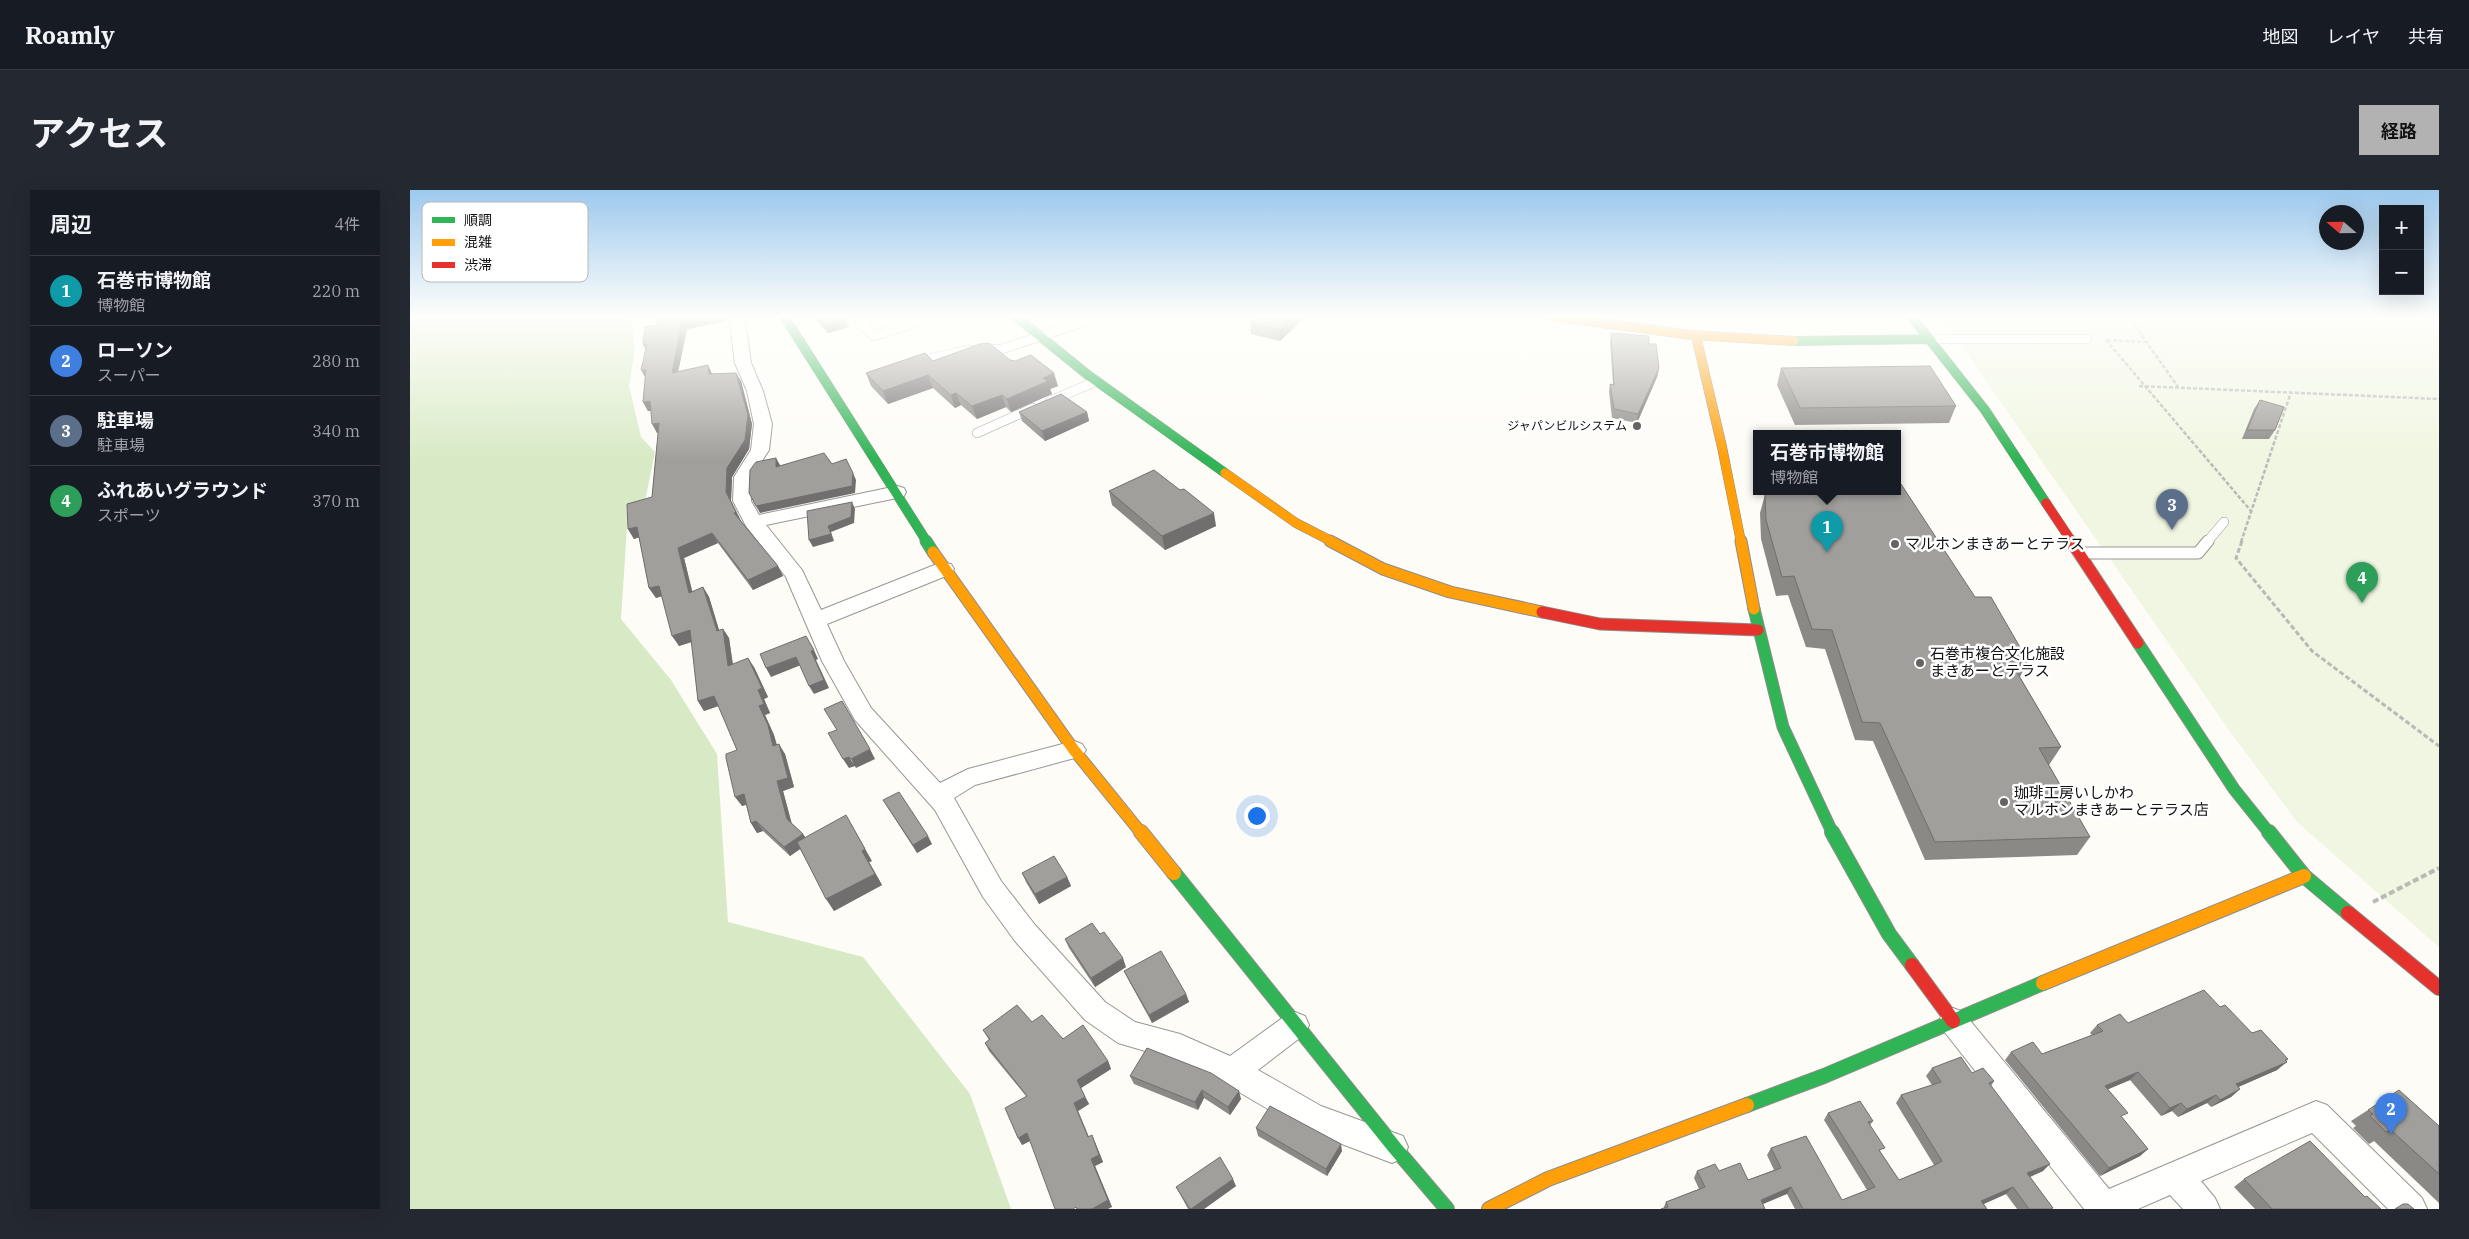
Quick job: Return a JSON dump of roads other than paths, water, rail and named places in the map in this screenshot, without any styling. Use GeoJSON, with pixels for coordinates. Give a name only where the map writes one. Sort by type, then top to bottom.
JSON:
{"type":"FeatureCollection","features":[{"type":"Feature","properties":{"kind":"street"},"geometry":{"type":"LineString","coordinates":[[743,364],[755,391],[763,424],[760,450],[744,477],[742,501],[753,522],[795,575],[832,661],[863,714],[937,796],[958,825],[992,889],[1025,933],[1095,1010],[1128,1033],[1180,1048],[1233,1072],[1313,1118],[1395,1148]]}},
{"type":"Feature","properties":{"kind":"street"},"geometry":{"type":"LineString","coordinates":[[815,364],[944,569],[1074,750],[1295,1025],[1447,1209]]}},
{"type":"Feature","properties":{"kind":"street"},"geometry":{"type":"LineString","coordinates":[[1074,364],[1296,523],[1383,568],[1450,592],[1600,624],[1758,630]]}},
{"type":"Feature","properties":{"kind":"street"},"geometry":{"type":"LineString","coordinates":[[1702,364],[1722,447],[1758,630],[1783,727],[1810,789],[1846,860],[1889,934],[1953,1021],[2102,1208],[2316,1116],[2411,1209]]}},
{"type":"Feature","properties":{"kind":"street"},"geometry":{"type":"LineString","coordinates":[[1949,364],[1985,410],[2234,790],[2304,876],[2439,988]]}},
{"type":"Feature","properties":{"kind":"street"},"geometry":{"type":"LineString","coordinates":[[753,522],[897,492]]}},
{"type":"Feature","properties":{"kind":"street"},"geometry":{"type":"LineString","coordinates":[[814,621],[944,569]]}},
{"type":"Feature","properties":{"kind":"street"},"geometry":{"type":"LineString","coordinates":[[937,796],[968,778],[1074,750]]}},
{"type":"Feature","properties":{"kind":"street"},"geometry":{"type":"LineString","coordinates":[[1489,1209],[1548,1179],[1815,1079],[2154,936],[2304,876]]}},
{"type":"Feature","properties":{"kind":"street"},"geometry":{"type":"LineString","coordinates":[[1233,1072],[1295,1025]]}},
{"type":"Feature","properties":{"kind":"street"},"geometry":{"type":"LineString","coordinates":[[2176,1177],[2204,1209]]}},
{"type":"Feature","properties":{"kind":"lane"},"geometry":{"type":"LineString","coordinates":[[906,365],[910,364]]}},
{"type":"Feature","properties":{"kind":"lane"},"geometry":{"type":"LineString","coordinates":[[977,433],[1096,381]]}},
{"type":"Feature","properties":{"kind":"lane"},"geometry":{"type":"LineString","coordinates":[[2079,553],[2198,553],[2224,522]]}},
{"type":"Feature","properties":{"kind":"place","name":"ジャパンビルシステム"},"geometry":{"type":"Point","coordinates":[1637,426]}},
{"type":"Feature","properties":{"kind":"place","name":"駐車場"},"geometry":{"type":"Point","coordinates":[2172,530]}},
{"type":"Feature","properties":{"kind":"place","name":"マルホンまきあーとテラス"},"geometry":{"type":"Point","coordinates":[1895,544]}},
{"type":"Feature","properties":{"kind":"place","name":"石巻市博物館"},"geometry":{"type":"Point","coordinates":[1827,552]}},
{"type":"Feature","properties":{"kind":"place","name":"ふれあいグラウンド"},"geometry":{"type":"Point","coordinates":[2362,603]}},
{"type":"Feature","properties":{"kind":"place","name":"石巻市複合文化施設 まきあーとテラス"},"geometry":{"type":"Point","coordinates":[1920,663]}},
{"type":"Feature","properties":{"kind":"place","name":"珈琲工房いしかわ マルホンまきあーとテラス店"},"geometry":{"type":"Point","coordinates":[2004,802]}},
{"type":"Feature","properties":{"kind":"place","name":"ローソン"},"geometry":{"type":"Point","coordinates":[2391,1134]}}]}
